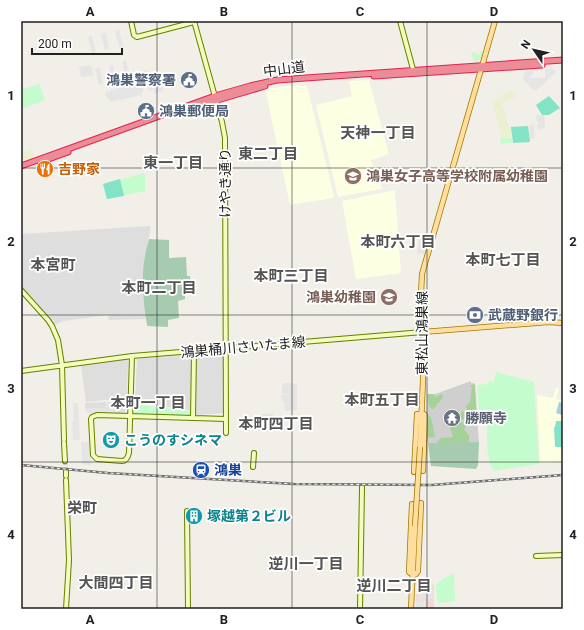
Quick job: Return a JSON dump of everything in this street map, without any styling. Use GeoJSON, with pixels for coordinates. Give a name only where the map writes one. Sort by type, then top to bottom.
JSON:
{"type":"FeatureCollection","features":[{"type":"Feature","properties":{"kind":"highway","name":"中山道"},"geometry":{"type":"LineString","coordinates":[[21,166],[250,86],[277,80],[414,72],[563,60]]}},
{"type":"Feature","properties":{"kind":"highway","name":"中山道"},"geometry":{"type":"LineString","coordinates":[[482,67],[563,64]]}},
{"type":"Feature","properties":{"kind":"highway","name":"中山道"},"geometry":{"type":"LineString","coordinates":[[21,169],[215,98]]}},
{"type":"Feature","properties":{"kind":"main road","name":"東松山鴻巣線"},"geometry":{"type":"LineString","coordinates":[[411,609],[424,358],[421,294],[422,274],[495,21]]}},
{"type":"Feature","properties":{"kind":"main road"},"geometry":{"type":"LineString","coordinates":[[423,332],[549,322],[563,323]]}},
{"type":"Feature","properties":{"kind":"main road"},"geometry":{"type":"LineString","coordinates":[[414,472],[417,414],[425,415],[423,471]]}},
{"type":"Feature","properties":{"kind":"main road"},"geometry":{"type":"LineString","coordinates":[[412,504],[409,572],[413,575],[418,571],[421,503]]}},
{"type":"Feature","properties":{"kind":"street"},"geometry":{"type":"LineString","coordinates":[[131,21],[134,35],[137,37],[194,22]]}},
{"type":"Feature","properties":{"kind":"street"},"geometry":{"type":"LineString","coordinates":[[400,21],[414,72]]}},
{"type":"Feature","properties":{"kind":"street","name":"けやき通り"},"geometry":{"type":"LineString","coordinates":[[194,22],[222,122],[225,138],[226,433]]}},
{"type":"Feature","properties":{"kind":"street"},"geometry":{"type":"LineString","coordinates":[[21,290],[52,326],[58,340],[62,365],[65,461]]}},
{"type":"Feature","properties":{"kind":"street","name":"鴻巣桶川さいたま線"},"geometry":{"type":"LineString","coordinates":[[21,371],[132,356],[423,332]]}},
{"type":"Feature","properties":{"kind":"street"},"geometry":{"type":"LineString","coordinates":[[193,418],[194,352]]}},
{"type":"Feature","properties":{"kind":"street"},"geometry":{"type":"LineString","coordinates":[[132,356],[130,417],[129,453],[126,459],[122,461],[99,460],[95,458],[93,455],[90,420],[92,417],[97,415],[130,417],[226,418]]}},
{"type":"Feature","properties":{"kind":"street"},"geometry":{"type":"LineString","coordinates":[[253,467],[254,453]]}},
{"type":"Feature","properties":{"kind":"street"},"geometry":{"type":"LineString","coordinates":[[66,471],[70,560],[66,609]]}},
{"type":"Feature","properties":{"kind":"street"},"geometry":{"type":"LineString","coordinates":[[360,609],[362,487]]}},
{"type":"Feature","properties":{"kind":"street"},"geometry":{"type":"LineString","coordinates":[[187,511],[188,609]]}},
{"type":"Feature","properties":{"kind":"street"},"geometry":{"type":"LineString","coordinates":[[536,556],[563,555]]}},
{"type":"Feature","properties":{"kind":"shaded area"},"geometry":{"type":"Polygon","coordinates":[[[119,30],[123,46],[119,47],[115,31],[119,30]]]}},
{"type":"Feature","properties":{"kind":"shaded area"},"geometry":{"type":"Polygon","coordinates":[[[106,33],[109,49],[105,50],[101,34],[106,33]]]}},
{"type":"Feature","properties":{"kind":"shaded area"},"geometry":{"type":"Polygon","coordinates":[[[92,36],[96,53],[92,54],[88,37],[92,36]]]}},
{"type":"Feature","properties":{"kind":"shaded area"},"geometry":{"type":"Polygon","coordinates":[[[126,60],[131,83],[127,84],[122,62],[126,60]]]}},
{"type":"Feature","properties":{"kind":"shaded area"},"geometry":{"type":"Polygon","coordinates":[[[91,65],[93,76],[81,77],[79,67],[91,65]]]}},
{"type":"Feature","properties":{"kind":"shaded area"},"geometry":{"type":"Polygon","coordinates":[[[113,65],[118,86],[114,87],[109,66],[113,65]]]}},
{"type":"Feature","properties":{"kind":"shaded area"},"geometry":{"type":"Polygon","coordinates":[[[100,68],[103,84],[99,85],[95,69],[100,68]]]}},
{"type":"Feature","properties":{"kind":"shaded area"},"geometry":{"type":"Polygon","coordinates":[[[549,68],[552,68],[552,70],[553,69],[556,72],[536,91],[534,89],[533,90],[522,78],[527,70],[529,71],[532,69],[533,74],[529,79],[530,80],[530,78],[545,78],[545,69],[548,70],[549,68]]]}},
{"type":"Feature","properties":{"kind":"shaded area"},"geometry":{"type":"Polygon","coordinates":[[[147,70],[153,90],[149,91],[143,71],[147,70]]]}},
{"type":"Feature","properties":{"kind":"shaded area"},"geometry":{"type":"Polygon","coordinates":[[[369,80],[389,154],[371,160],[382,188],[338,197],[316,105],[352,96],[349,81],[369,80]]]}},
{"type":"Feature","properties":{"kind":"shaded area"},"geometry":{"type":"Polygon","coordinates":[[[141,82],[144,92],[141,92],[142,95],[110,102],[109,99],[107,99],[105,92],[141,82]]]}},
{"type":"Feature","properties":{"kind":"shaded area"},"geometry":{"type":"Polygon","coordinates":[[[162,85],[163,91],[154,94],[153,87],[162,85]]]}},
{"type":"Feature","properties":{"kind":"shaded area"},"geometry":{"type":"Polygon","coordinates":[[[297,85],[307,86],[334,196],[333,198],[290,205],[265,89],[297,85]]]}},
{"type":"Feature","properties":{"kind":"shaded area"},"geometry":{"type":"Polygon","coordinates":[[[512,89],[517,96],[502,104],[508,126],[511,127],[512,137],[501,138],[498,121],[491,102],[512,89]]]}},
{"type":"Feature","properties":{"kind":"shaded area"},"geometry":{"type":"Polygon","coordinates":[[[536,115],[544,115],[545,128],[537,130],[537,124],[539,124],[539,122],[537,122],[536,115]]]}},
{"type":"Feature","properties":{"kind":"shaded area"},"geometry":{"type":"Polygon","coordinates":[[[534,124],[535,138],[530,139],[529,126],[534,124]]]}},
{"type":"Feature","properties":{"kind":"shaded area"},"geometry":{"type":"Polygon","coordinates":[[[31,148],[34,158],[21,162],[21,153],[31,148]]]}},
{"type":"Feature","properties":{"kind":"shaded area"},"geometry":{"type":"Polygon","coordinates":[[[395,190],[401,273],[356,279],[342,201],[395,190]]]}},
{"type":"Feature","properties":{"kind":"shaded area"},"geometry":{"type":"Polygon","coordinates":[[[150,226],[142,283],[146,319],[109,320],[107,315],[64,321],[52,326],[21,290],[21,234],[150,226]]]}},
{"type":"Feature","properties":{"kind":"shaded area"},"geometry":{"type":"Polygon","coordinates":[[[420,235],[429,236],[424,254],[417,253],[420,235]]]}},
{"type":"Feature","properties":{"kind":"shaded area"},"geometry":{"type":"Polygon","coordinates":[[[149,239],[169,240],[169,258],[186,257],[187,276],[190,276],[191,285],[185,286],[185,299],[178,301],[179,318],[168,320],[168,327],[147,325],[144,303],[143,271],[149,239]]]}},
{"type":"Feature","properties":{"kind":"shaded area"},"geometry":{"type":"Polygon","coordinates":[[[223,351],[224,413],[195,415],[194,353],[223,351]]]}},
{"type":"Feature","properties":{"kind":"shaded area"},"geometry":{"type":"Polygon","coordinates":[[[192,354],[191,410],[147,404],[135,399],[137,359],[192,354]]]}},
{"type":"Feature","properties":{"kind":"shaded area"},"geometry":{"type":"Polygon","coordinates":[[[128,359],[127,398],[86,402],[81,366],[128,359]]]}},
{"type":"Feature","properties":{"kind":"shaded area","name":"勝願寺"},"geometry":{"type":"Polygon","coordinates":[[[471,381],[471,383],[474,383],[479,442],[428,443],[426,439],[427,397],[471,381]]]}},
{"type":"Feature","properties":{"kind":"shaded area"},"geometry":{"type":"Polygon","coordinates":[[[284,383],[297,384],[297,410],[285,411],[284,402],[282,402],[281,395],[293,394],[282,394],[282,385],[284,385],[284,383]]]}},
{"type":"Feature","properties":{"kind":"shaded area"},"geometry":{"type":"Polygon","coordinates":[[[556,388],[559,389],[556,399],[563,401],[563,461],[541,463],[537,395],[553,398],[556,388]]]}},
{"type":"Feature","properties":{"kind":"shaded area"},"geometry":{"type":"Polygon","coordinates":[[[126,400],[126,410],[123,414],[117,413],[116,401],[126,400]]]}},
{"type":"Feature","properties":{"kind":"shaded area"},"geometry":{"type":"Polygon","coordinates":[[[116,401],[117,413],[86,413],[85,408],[105,408],[105,402],[116,401]]]}},
{"type":"Feature","properties":{"kind":"shaded area"},"geometry":{"type":"Polygon","coordinates":[[[105,402],[105,408],[85,408],[85,403],[105,402]]]}},
{"type":"Feature","properties":{"kind":"shaded area"},"geometry":{"type":"Polygon","coordinates":[[[73,403],[78,403],[80,440],[73,440],[73,403]]]}},
{"type":"Feature","properties":{"kind":"shaded area"},"geometry":{"type":"Polygon","coordinates":[[[262,414],[273,414],[273,426],[262,426],[262,414]]]}},
{"type":"Feature","properties":{"kind":"shaded area"},"geometry":{"type":"Polygon","coordinates":[[[81,442],[89,442],[91,465],[82,464],[81,442]]]}},
{"type":"Feature","properties":{"kind":"shaded area"},"geometry":{"type":"Polygon","coordinates":[[[479,442],[478,465],[476,469],[431,466],[428,443],[479,442]]]}},
{"type":"Feature","properties":{"kind":"shaded area"},"geometry":{"type":"Polygon","coordinates":[[[433,584],[434,608],[425,608],[425,601],[416,601],[416,595],[433,584]]]}},
{"type":"Feature","properties":{"kind":"shaded area"},"geometry":{"type":"Polygon","coordinates":[[[433,590],[434,599],[417,600],[418,596],[423,591],[433,590]]]}},
{"type":"Feature","properties":{"kind":"shaded area"},"geometry":{"type":"Polygon","coordinates":[[[416,601],[424,601],[425,609],[416,609],[416,601]]]}},
{"type":"Feature","properties":{"kind":"green space"},"geometry":{"type":"Polygon","coordinates":[[[481,51],[483,52],[481,58],[476,63],[471,55],[473,52],[479,55],[481,51]]]}},
{"type":"Feature","properties":{"kind":"green space"},"geometry":{"type":"Polygon","coordinates":[[[39,84],[45,100],[21,109],[21,90],[39,84]]]}},
{"type":"Feature","properties":{"kind":"green space"},"geometry":{"type":"Polygon","coordinates":[[[549,96],[560,108],[549,115],[542,115],[536,105],[549,96]]]}},
{"type":"Feature","properties":{"kind":"green space"},"geometry":{"type":"Polygon","coordinates":[[[528,126],[530,142],[513,143],[511,127],[528,126]]]}},
{"type":"Feature","properties":{"kind":"green space"},"geometry":{"type":"Polygon","coordinates":[[[512,138],[512,143],[501,144],[500,139],[512,138]]]}},
{"type":"Feature","properties":{"kind":"green space"},"geometry":{"type":"Polygon","coordinates":[[[144,173],[145,191],[107,199],[103,184],[144,173]]]}},
{"type":"Feature","properties":{"kind":"green space"},"geometry":{"type":"Polygon","coordinates":[[[120,179],[124,196],[107,199],[103,184],[120,179]]]}},
{"type":"Feature","properties":{"kind":"green space"},"geometry":{"type":"Polygon","coordinates":[[[496,372],[534,382],[539,464],[494,471],[491,466],[488,454],[487,425],[480,425],[477,385],[487,384],[489,381],[494,382],[496,372]]]}},
{"type":"Feature","properties":{"kind":"green space"},"geometry":{"type":"Polygon","coordinates":[[[475,384],[477,416],[469,414],[463,420],[457,417],[453,422],[449,418],[454,412],[460,414],[466,411],[467,408],[465,407],[470,402],[472,387],[469,386],[475,384]]]}},
{"type":"Feature","properties":{"kind":"green space"},"geometry":{"type":"Polygon","coordinates":[[[427,394],[434,394],[435,397],[442,394],[443,397],[433,410],[429,406],[427,394]]]}},
{"type":"Feature","properties":{"kind":"green space"},"geometry":{"type":"Polygon","coordinates":[[[131,400],[139,401],[147,406],[194,411],[193,418],[130,417],[131,400]]]}},
{"type":"Feature","properties":{"kind":"green space"},"geometry":{"type":"Polygon","coordinates":[[[427,416],[431,417],[435,437],[426,438],[427,416]]]}},
{"type":"Feature","properties":{"kind":"green space"},"geometry":{"type":"Polygon","coordinates":[[[556,421],[563,421],[563,447],[555,446],[554,427],[556,421]]]}},
{"type":"Feature","properties":{"kind":"green space"},"geometry":{"type":"Polygon","coordinates":[[[464,422],[466,426],[464,430],[469,436],[468,444],[438,445],[437,442],[441,438],[453,437],[450,428],[452,425],[456,427],[460,423],[464,422]]]}},
{"type":"Feature","properties":{"kind":"green space"},"geometry":{"type":"Polygon","coordinates":[[[453,573],[455,601],[438,603],[436,584],[453,573]]]}},
{"type":"Feature","properties":{"kind":"water"},"geometry":{"type":"Polygon","coordinates":[[[559,402],[563,403],[562,415],[556,413],[559,402]]]}},
{"type":"Feature","properties":{"kind":"tunnel"},"geometry":{"type":"LineString","coordinates":[[65,461],[66,471]]}},
{"type":"Feature","properties":{"kind":"railway"},"geometry":{"type":"LineString","coordinates":[[21,465],[108,473],[294,484],[432,485],[563,475]]}},
{"type":"Feature","properties":{"kind":"place","name":"鴻巣警察署"},"geometry":{"type":"Point","coordinates":[189,80]}},
{"type":"Feature","properties":{"kind":"place","name":"鴻巣郵便局"},"geometry":{"type":"Point","coordinates":[146,111]}},
{"type":"Feature","properties":{"kind":"place","name":"吉野家"},"geometry":{"type":"Point","coordinates":[45,169]}},
{"type":"Feature","properties":{"kind":"place","name":"鴻巣女子高等学校附属幼稚園"},"geometry":{"type":"Point","coordinates":[353,176]}},
{"type":"Feature","properties":{"kind":"place","name":"鴻巣幼稚園"},"geometry":{"type":"Point","coordinates":[389,297]}},
{"type":"Feature","properties":{"kind":"place","name":"武蔵野銀行"},"geometry":{"type":"Point","coordinates":[475,315]}},
{"type":"Feature","properties":{"kind":"place","name":"勝願寺"},"geometry":{"type":"Point","coordinates":[452,418]}},
{"type":"Feature","properties":{"kind":"place","name":"こうのすシネマ"},"geometry":{"type":"Point","coordinates":[111,440]}},
{"type":"Feature","properties":{"kind":"place","name":"鴻巣"},"geometry":{"type":"Point","coordinates":[201,470]}},
{"type":"Feature","properties":{"kind":"place","name":"塚越第２ビル"},"geometry":{"type":"Point","coordinates":[194,516]}},
{"type":"Feature","properties":{"kind":"district","name":"天神一丁目"},"geometry":{"type":"Point","coordinates":[378,133]}},
{"type":"Feature","properties":{"kind":"district","name":"東二丁目"},"geometry":{"type":"Point","coordinates":[268,154]}},
{"type":"Feature","properties":{"kind":"district","name":"東一丁目"},"geometry":{"type":"Point","coordinates":[173,163]}},
{"type":"Feature","properties":{"kind":"district","name":"本町六丁目"},"geometry":{"type":"Point","coordinates":[398,242]}},
{"type":"Feature","properties":{"kind":"district","name":"本町七丁目"},"geometry":{"type":"Point","coordinates":[503,260]}},
{"type":"Feature","properties":{"kind":"district","name":"本宮町"},"geometry":{"type":"Point","coordinates":[53,265]}},
{"type":"Feature","properties":{"kind":"district","name":"本町三丁目"},"geometry":{"type":"Point","coordinates":[291,276]}},
{"type":"Feature","properties":{"kind":"district","name":"本町二丁目"},"geometry":{"type":"Point","coordinates":[159,288]}},
{"type":"Feature","properties":{"kind":"district","name":"本町五丁目"},"geometry":{"type":"Point","coordinates":[382,400]}},
{"type":"Feature","properties":{"kind":"district","name":"本町一丁目"},"geometry":{"type":"Point","coordinates":[148,403]}},
{"type":"Feature","properties":{"kind":"district","name":"本町四丁目"},"geometry":{"type":"Point","coordinates":[276,424]}},
{"type":"Feature","properties":{"kind":"district","name":"栄町"},"geometry":{"type":"Point","coordinates":[82,508]}},
{"type":"Feature","properties":{"kind":"district","name":"逆川一丁目"},"geometry":{"type":"Point","coordinates":[306,564]}},
{"type":"Feature","properties":{"kind":"district","name":"大間四丁目"},"geometry":{"type":"Point","coordinates":[116,583]}},
{"type":"Feature","properties":{"kind":"district","name":"逆川二丁目"},"geometry":{"type":"Point","coordinates":[394,586]}}]}
